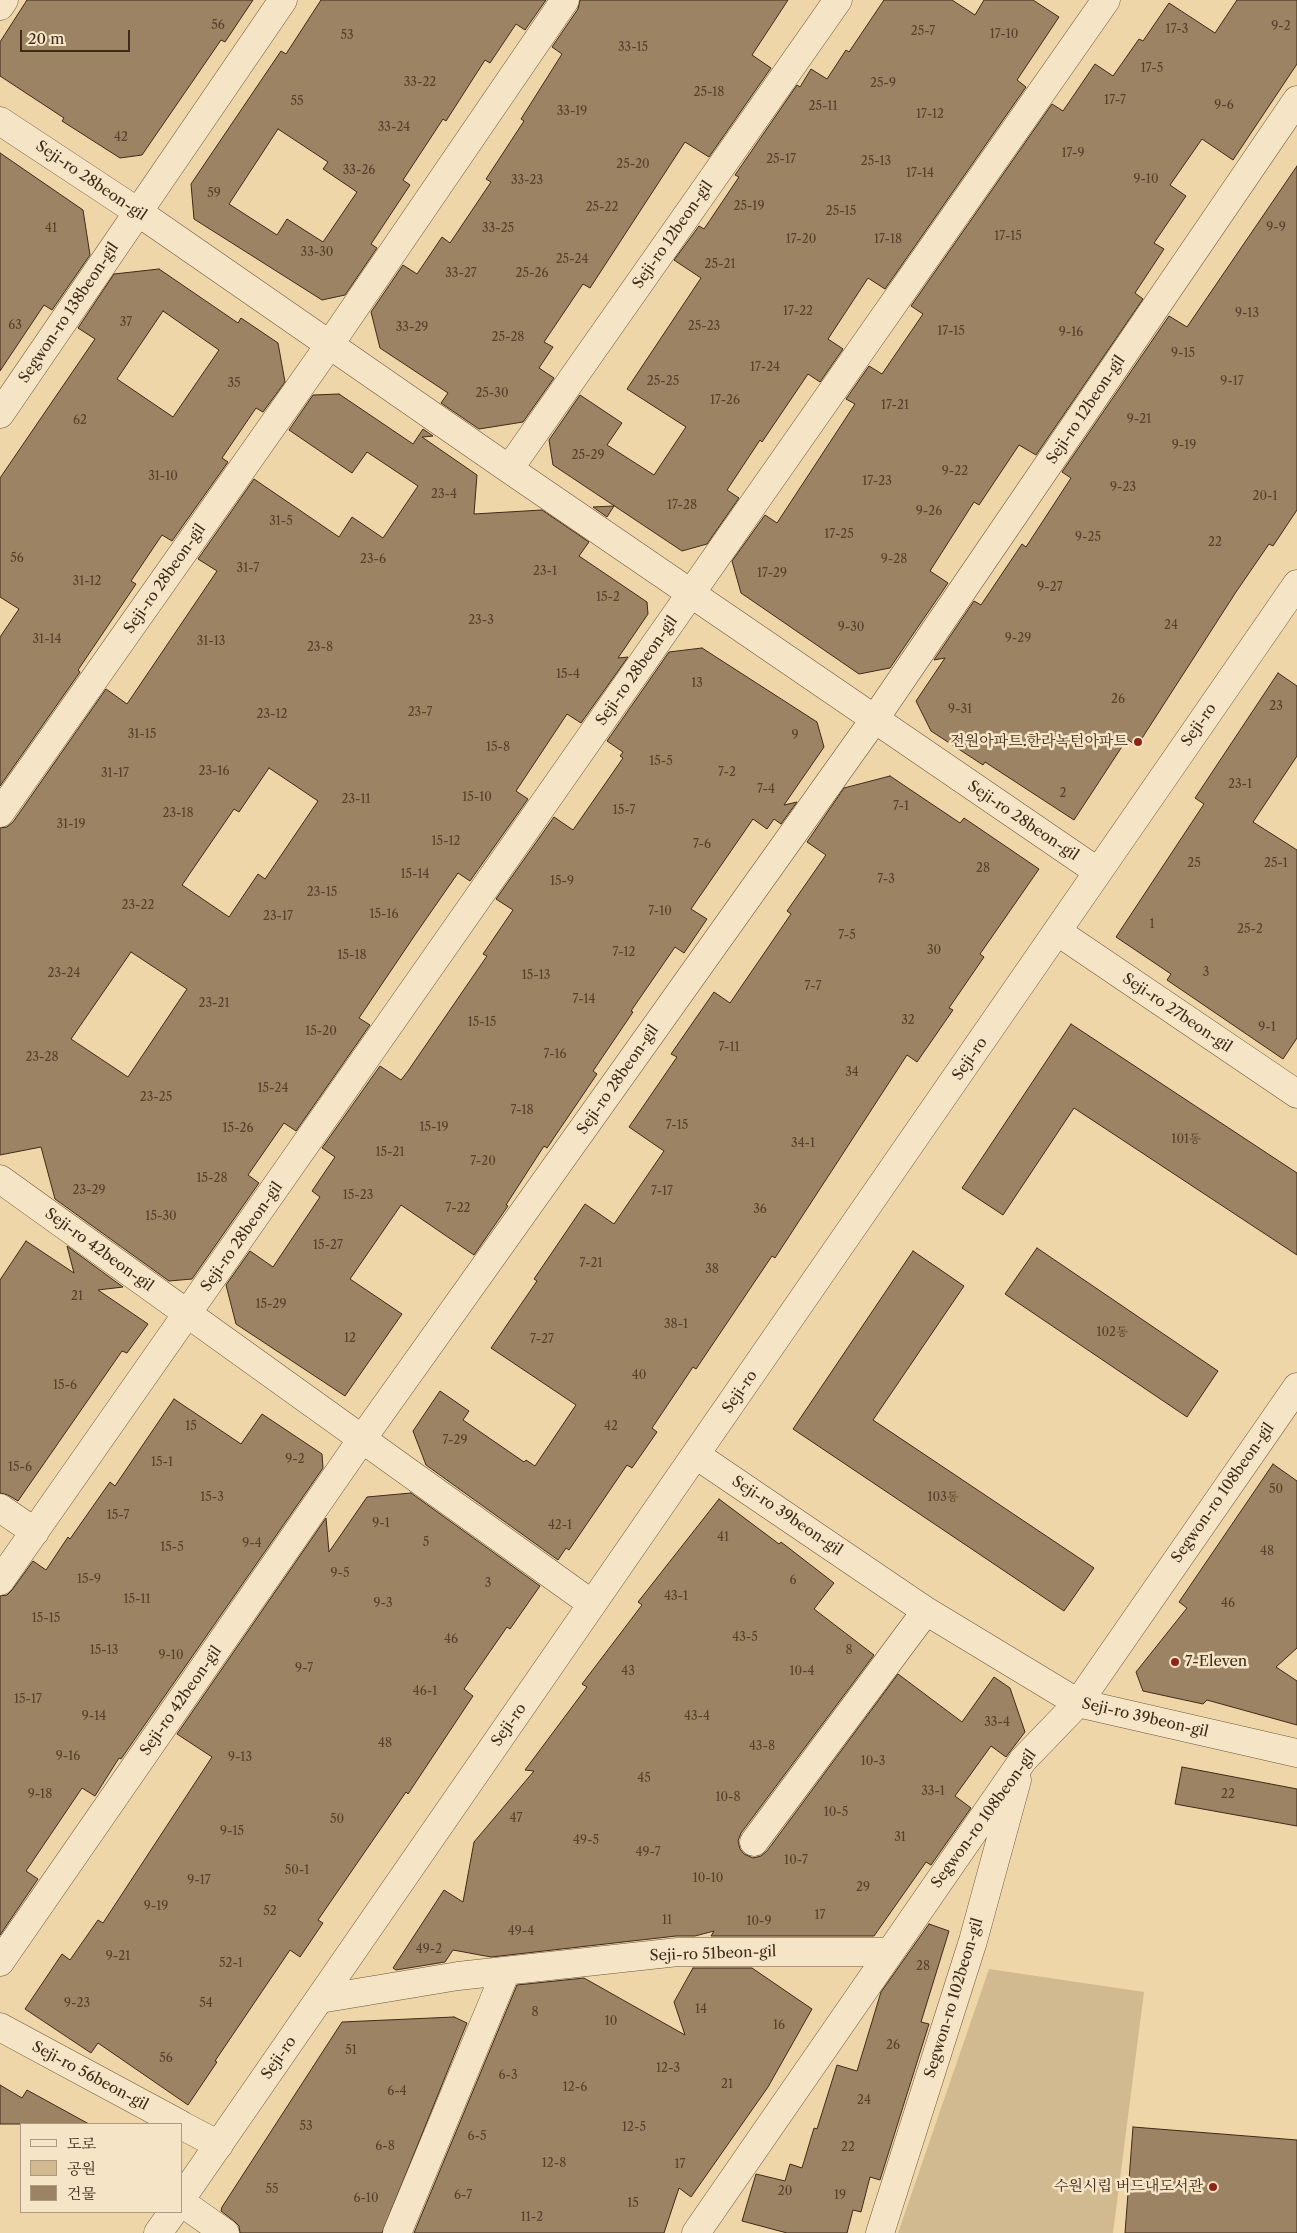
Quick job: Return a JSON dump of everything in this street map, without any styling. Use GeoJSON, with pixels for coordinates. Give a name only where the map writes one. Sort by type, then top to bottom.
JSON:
{"type":"FeatureCollection","features":[{"type":"Feature","properties":{"kind":"street"},"geometry":{"type":"LineString","coordinates":[[0,6],[4,0]]}},
{"type":"Feature","properties":{"kind":"street","name":"Segwon-ro 138beon-gil"},"geometry":{"type":"LineString","coordinates":[[0,414],[283,0]]}},
{"type":"Feature","properties":{"kind":"street"},"geometry":{"type":"LineString","coordinates":[[330,344],[565,0]]}},
{"type":"Feature","properties":{"kind":"street","name":"Seji-ro 12beon-gil"},"geometry":{"type":"LineString","coordinates":[[509,470],[838,0]]}},
{"type":"Feature","properties":{"kind":"street"},"geometry":{"type":"LineString","coordinates":[[691,594],[1106,0]]}},
{"type":"Feature","properties":{"kind":"street","name":"Seji-ro 12beon-gil"},"geometry":{"type":"LineString","coordinates":[[874,720],[1297,100]]}},
{"type":"Feature","properties":{"kind":"street","name":"Seji-ro 28beon-gil"},"geometry":{"type":"LineString","coordinates":[[0,121],[138,212],[509,470],[1097,871]]}},
{"type":"Feature","properties":{"kind":"street","name":"Seji-ro 28beon-gil"},"geometry":{"type":"LineString","coordinates":[[0,814],[330,344]]}},
{"type":"Feature","properties":{"kind":"street","name":"Seji-ro"},"geometry":{"type":"LineString","coordinates":[[182,2200],[1058,932],[1097,871],[1297,584]]}},
{"type":"Feature","properties":{"kind":"street","name":"Seji-ro 28beon-gil"},"geometry":{"type":"LineString","coordinates":[[188,1314],[691,594]]}},
{"type":"Feature","properties":{"kind":"street","name":"Seji-ro 28beon-gil"},"geometry":{"type":"LineString","coordinates":[[362,1439],[874,720]]}},
{"type":"Feature","properties":{"kind":"street","name":"Seji-ro 27beon-gil"},"geometry":{"type":"LineString","coordinates":[[1058,932],[1297,1094]]}},
{"type":"Feature","properties":{"kind":"street","name":"Seji-ro 42beon-gil"},"geometry":{"type":"LineString","coordinates":[[4,1189],[188,1314],[592,1604]]}},
{"type":"Feature","properties":{"kind":"street"},"geometry":{"type":"LineString","coordinates":[[0,1581],[188,1314]]}},
{"type":"Feature","properties":{"kind":"street","name":"Segwon-ro 108beon-gil"},"geometry":{"type":"LineString","coordinates":[[696,2233],[1023,1760],[1078,1703],[1297,1387]]}},
{"type":"Feature","properties":{"kind":"street","name":"Seji-ro 42beon-gil"},"geometry":{"type":"LineString","coordinates":[[0,1962],[362,1439]]}},
{"type":"Feature","properties":{"kind":"street","name":"Seji-ro 39beon-gil"},"geometry":{"type":"LineString","coordinates":[[696,1454],[926,1611],[1078,1703],[1293,1745]]}},
{"type":"Feature","properties":{"kind":"street"},"geometry":{"type":"LineString","coordinates":[[0,1508],[35,1532]]}},
{"type":"Feature","properties":{"kind":"street"},"geometry":{"type":"LineString","coordinates":[[754,1842],[926,1611]]}},
{"type":"Feature","properties":{"kind":"street","name":"Segwon-ro 102beon-gil"},"geometry":{"type":"LineString","coordinates":[[880,2233],[973,1941],[1023,1760]]}},
{"type":"Feature","properties":{"kind":"street","name":"Seji-ro 51beon-gil"},"geometry":{"type":"LineString","coordinates":[[320,1999],[458,1976],[678,1952],[889,1952]]}},
{"type":"Feature","properties":{"kind":"street"},"geometry":{"type":"LineString","coordinates":[[397,2233],[506,1971]]}},
{"type":"Feature","properties":{"kind":"street","name":"Seji-ro 56beon-gil"},"geometry":{"type":"LineString","coordinates":[[0,2027],[179,2123]]}},
{"type":"Feature","properties":{"kind":"street","name":"Seji-ro 56beon-gil"},"geometry":{"type":"LineString","coordinates":[[182,2125],[219,2145]]}},
{"type":"Feature","properties":{"kind":"street"},"geometry":{"type":"LineString","coordinates":[[182,2202],[226,2233]]}},
{"type":"Feature","properties":{"kind":"street"},"geometry":{"type":"LineString","coordinates":[[158,2233],[172,2213]]}},
{"type":"Feature","properties":{"kind":"green space"},"geometry":{"type":"Polygon","coordinates":[[[989,1969],[1144,1992],[1113,2233],[898,2233],[989,1969]]]}},
{"type":"Feature","properties":{"kind":"building"},"geometry":{"type":"Polygon","coordinates":[[[27,0],[253,0],[225,42],[221,40],[142,155],[120,158],[62,121],[64,118],[0,76],[0,42],[27,0]]]}},
{"type":"Feature","properties":{"kind":"building"},"geometry":{"type":"Polygon","coordinates":[[[321,0],[546,0],[525,30],[516,24],[490,63],[485,60],[446,121],[443,119],[403,180],[410,185],[371,244],[377,248],[345,295],[322,300],[194,219],[191,184],[281,51],[286,54],[321,0]],[[278,129],[229,204],[277,235],[287,219],[323,242],[357,192],[323,169],[328,162],[278,129]]]}},
{"type":"Feature","properties":{"kind":"building"},"geometry":{"type":"Polygon","coordinates":[[[580,0],[788,0],[752,55],[771,68],[709,157],[685,142],[590,288],[583,284],[544,342],[553,347],[539,368],[554,378],[523,422],[479,429],[441,403],[448,393],[380,348],[371,312],[403,265],[417,274],[442,237],[450,243],[491,182],[486,179],[524,121],[521,119],[562,54],[552,47],[578,9],[580,0]]]}},
{"type":"Feature","properties":{"kind":"building"},"geometry":{"type":"Polygon","coordinates":[[[884,0],[952,0],[975,15],[984,0],[1033,0],[1059,17],[1017,80],[1026,87],[885,289],[868,278],[828,339],[843,349],[820,382],[808,374],[762,442],[760,440],[727,490],[739,498],[707,544],[682,551],[553,465],[549,440],[580,395],[622,423],[607,445],[654,475],[686,427],[627,389],[701,278],[674,260],[699,226],[704,229],[739,177],[735,175],[797,85],[800,87],[811,69],[827,79],[846,50],[849,52],[884,0]]]}},
{"type":"Feature","properties":{"kind":"building"},"geometry":{"type":"Polygon","coordinates":[[[1237,0],[1297,0],[1297,64],[1233,160],[1202,139],[1170,185],[1186,196],[1154,243],[1164,249],[1135,293],[1143,299],[1036,455],[1019,445],[979,505],[974,502],[930,571],[948,583],[890,668],[859,674],[741,593],[732,561],[765,515],[777,523],[855,404],[846,399],[869,366],[882,374],[923,314],[911,306],[1052,104],[1063,111],[1095,64],[1113,76],[1139,39],[1143,41],[1169,3],[1215,33],[1237,0]]]}},
{"type":"Feature","properties":{"kind":"building"},"geometry":{"type":"Polygon","coordinates":[[[0,153],[83,210],[90,255],[52,310],[44,305],[0,371],[0,153]]]}},
{"type":"Feature","properties":{"kind":"building"},"geometry":{"type":"Polygon","coordinates":[[[1297,166],[1297,510],[1273,546],[1269,544],[1236,592],[1137,746],[1127,739],[1074,820],[985,762],[983,765],[931,731],[916,701],[945,658],[934,660],[974,601],[981,605],[1022,544],[1026,547],[1071,478],[1062,472],[1169,316],[1187,327],[1297,166]]]}},
{"type":"Feature","properties":{"kind":"building"},"geometry":{"type":"Polygon","coordinates":[[[159,269],[238,323],[241,318],[278,343],[285,382],[263,412],[256,408],[222,458],[228,462],[172,541],[162,535],[131,581],[136,584],[78,670],[80,672],[0,786],[0,637],[19,609],[0,597],[0,478],[95,339],[78,328],[114,274],[159,269]],[[163,311],[117,379],[173,417],[219,350],[163,311]]]}},
{"type":"Feature","properties":{"kind":"building"},"geometry":{"type":"Polygon","coordinates":[[[339,394],[413,444],[423,429],[433,436],[422,437],[477,475],[474,514],[542,510],[589,542],[579,556],[647,602],[648,614],[618,658],[628,657],[581,723],[567,714],[516,791],[528,799],[470,881],[458,873],[417,932],[359,1018],[370,1025],[296,1131],[284,1123],[248,1175],[259,1183],[192,1279],[169,1281],[55,1199],[41,1147],[0,1155],[0,828],[7,827],[13,822],[106,689],[127,704],[217,571],[198,559],[254,479],[339,537],[352,517],[383,538],[418,486],[367,452],[352,473],[289,430],[313,395],[339,394]],[[269,768],[239,812],[234,809],[182,885],[229,917],[258,874],[265,879],[318,801],[269,768]],[[131,952],[71,1039],[128,1077],[187,989],[131,952]]]}},
{"type":"Feature","properties":{"kind":"building"},"geometry":{"type":"Polygon","coordinates":[[[614,506],[607,517],[593,507],[614,506]]]}},
{"type":"Feature","properties":{"kind":"building"},"geometry":{"type":"Polygon","coordinates":[[[702,648],[817,722],[824,747],[784,805],[797,802],[781,824],[774,819],[767,829],[753,819],[691,909],[707,919],[684,953],[675,947],[593,1071],[597,1074],[547,1148],[544,1146],[506,1205],[508,1206],[474,1255],[401,1205],[350,1279],[402,1314],[345,1396],[236,1324],[226,1285],[250,1251],[273,1267],[320,1197],[312,1191],[335,1157],[322,1148],[380,1066],[401,1080],[408,1071],[487,956],[483,954],[513,910],[496,899],[554,817],[573,830],[623,758],[620,756],[623,752],[607,741],[669,652],[702,648]]]}},
{"type":"Feature","properties":{"kind":"building"},"geometry":{"type":"Polygon","coordinates":[[[1278,673],[1297,686],[1297,756],[1253,822],[1297,850],[1297,1038],[1283,1059],[1167,980],[1171,974],[1116,937],[1204,804],[1195,798],[1278,673]]]}},
{"type":"Feature","properties":{"kind":"building"},"geometry":{"type":"Polygon","coordinates":[[[890,776],[960,823],[964,818],[1039,869],[980,954],[984,957],[949,1008],[953,1010],[917,1062],[907,1055],[775,1258],[772,1256],[696,1369],[693,1367],[652,1428],[657,1432],[632,1468],[627,1465],[569,1550],[566,1548],[558,1560],[426,1465],[413,1431],[440,1391],[469,1411],[463,1420],[524,1462],[526,1460],[535,1466],[576,1405],[491,1348],[537,1281],[534,1279],[585,1204],[614,1224],[664,1151],[629,1127],[677,1057],[671,1054],[714,992],[730,1003],[791,914],[787,911],[826,855],[807,842],[844,788],[890,776]]]}},
{"type":"Feature","properties":{"kind":"building"},"geometry":{"type":"Polygon","coordinates":[[[1071,1024],[1297,1173],[1297,1255],[1074,1108],[1003,1215],[962,1188],[1071,1024]]]}},
{"type":"Feature","properties":{"kind":"building"},"geometry":{"type":"Polygon","coordinates":[[[26,1241],[74,1273],[67,1246],[123,1287],[98,1290],[148,1324],[127,1353],[122,1351],[18,1501],[0,1493],[0,1280],[26,1241]]]}},
{"type":"Feature","properties":{"kind":"building"},"geometry":{"type":"Polygon","coordinates":[[[1037,1248],[1218,1371],[1187,1417],[1005,1294],[1037,1248]]]}},
{"type":"Feature","properties":{"kind":"building"},"geometry":{"type":"Polygon","coordinates":[[[913,1251],[964,1286],[873,1420],[1094,1568],[1064,1611],[793,1429],[913,1251]]]}},
{"type":"Feature","properties":{"kind":"building"},"geometry":{"type":"Polygon","coordinates":[[[174,1399],[241,1444],[262,1414],[322,1454],[323,1468],[121,1759],[119,1758],[95,1796],[82,1788],[26,1871],[38,1879],[0,1935],[0,1596],[7,1595],[12,1590],[33,1561],[46,1570],[68,1537],[70,1539],[110,1482],[115,1486],[174,1399]]]}},
{"type":"Feature","properties":{"kind":"building"},"geometry":{"type":"Polygon","coordinates":[[[1273,1464],[1297,1481],[1297,1648],[1276,1667],[1297,1681],[1297,1725],[1207,1700],[1203,1704],[1143,1691],[1136,1672],[1187,1608],[1179,1602],[1273,1464]]]}},
{"type":"Feature","properties":{"kind":"building"},"geometry":{"type":"Polygon","coordinates":[[[411,1493],[540,1586],[510,1629],[507,1627],[464,1689],[473,1696],[408,1794],[406,1792],[318,1920],[323,1923],[300,1957],[290,1950],[215,2061],[217,2062],[188,2105],[98,2043],[91,2053],[25,2009],[62,1954],[70,1960],[98,1920],[103,1923],[212,1757],[177,1734],[326,1518],[329,1552],[367,1497],[411,1493]]]}},
{"type":"Feature","properties":{"kind":"building"},"geometry":{"type":"Polygon","coordinates":[[[719,1499],[779,1544],[781,1542],[834,1583],[814,1609],[874,1655],[741,1833],[738,1841],[740,1849],[744,1854],[753,1858],[761,1856],[767,1851],[898,1674],[962,1722],[994,1677],[1010,1688],[1025,1732],[1006,1757],[991,1746],[955,1796],[971,1808],[931,1865],[926,1862],[874,1936],[711,1936],[714,1931],[695,1936],[676,1936],[491,1957],[453,1950],[445,1962],[396,1970],[393,1968],[444,1890],[463,1902],[474,1842],[534,1771],[525,1770],[587,1687],[582,1684],[642,1605],[638,1602],[719,1499]]]}},
{"type":"Feature","properties":{"kind":"building"},"geometry":{"type":"Polygon","coordinates":[[[1182,1767],[1297,1789],[1297,1826],[1175,1804],[1182,1767]]]}},
{"type":"Feature","properties":{"kind":"building"},"geometry":{"type":"Polygon","coordinates":[[[929,1924],[949,1931],[921,2022],[929,2024],[880,2180],[870,2177],[861,2212],[853,2210],[847,2233],[787,2233],[742,2221],[756,2174],[785,2181],[790,2164],[802,2168],[814,2128],[817,2129],[837,2065],[857,2071],[881,1992],[929,1924]]]}},
{"type":"Feature","properties":{"kind":"building"},"geometry":{"type":"Polygon","coordinates":[[[693,1968],[752,1968],[812,2009],[768,2087],[691,2197],[679,2188],[664,2233],[414,2233],[517,1985],[584,1978],[685,2035],[674,2002],[693,1968]]]}},
{"type":"Feature","properties":{"kind":"building"},"geometry":{"type":"Polygon","coordinates":[[[454,2017],[467,2023],[382,2233],[240,2233],[239,2226],[221,2211],[222,2207],[342,2022],[454,2017]]]}},
{"type":"Feature","properties":{"kind":"building"},"geometry":{"type":"Polygon","coordinates":[[[0,2085],[22,2098],[27,2090],[87,2123],[20,2123],[0,2124],[0,2085]]]}},
{"type":"Feature","properties":{"kind":"building","name":"수원시립 버드내도서관"},"geometry":{"type":"Polygon","coordinates":[[[1133,2127],[1297,2140],[1297,2233],[1125,2233],[1133,2127]]]}},
{"type":"Feature","properties":{"kind":"place","name":"전원아파트.한라녹턴아파트"},"geometry":{"type":"Point","coordinates":[1138,742]}},
{"type":"Feature","properties":{"kind":"place","name":"7-Eleven"},"geometry":{"type":"Point","coordinates":[1175,1662]}},
{"type":"Feature","properties":{"kind":"place","name":"수원시립 버드내도서관"},"geometry":{"type":"Point","coordinates":[1213,2187]}}]}
